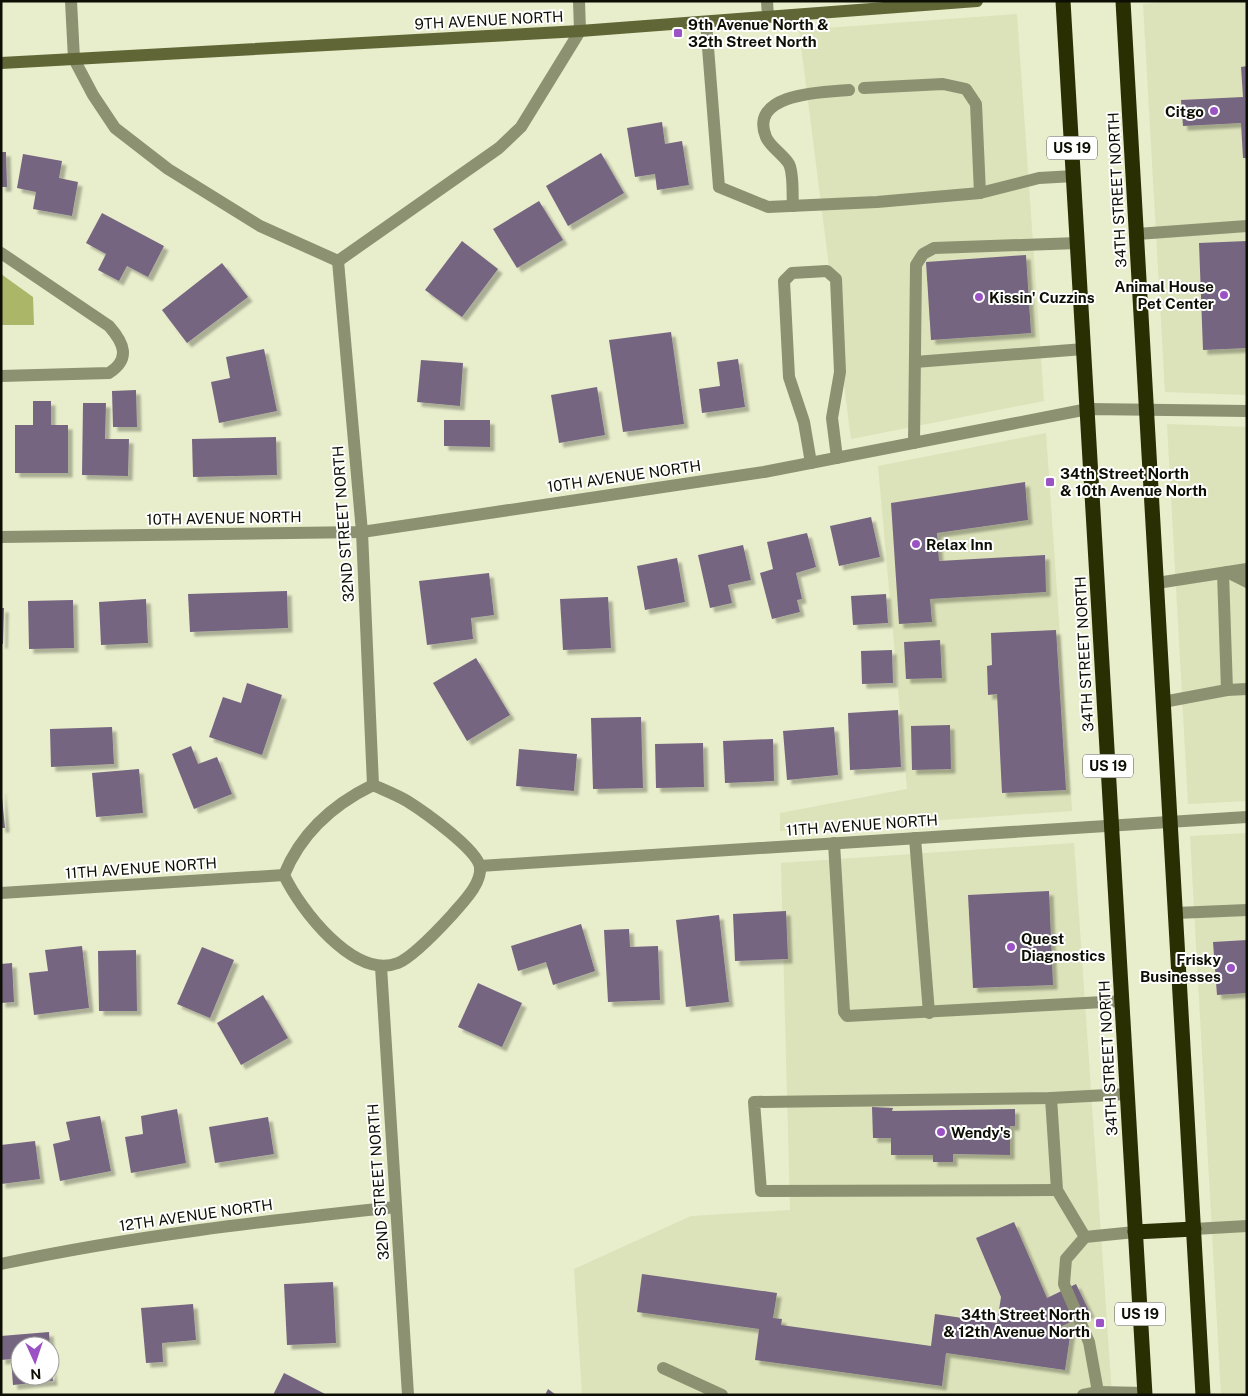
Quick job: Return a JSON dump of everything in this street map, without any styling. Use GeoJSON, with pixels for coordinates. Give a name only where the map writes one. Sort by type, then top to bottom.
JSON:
{"type":"FeatureCollection","features":[{"type":"Feature","properties":{"kind":"highway","name":"34TH STREET NORTH"},"geometry":{"type":"LineString","coordinates":[[1063,1],[1145,1394]]}},
{"type":"Feature","properties":{"kind":"highway","name":"34TH STREET NORTH"},"geometry":{"type":"LineString","coordinates":[[1123,1],[1203,1395]]}},
{"type":"Feature","properties":{"kind":"highway"},"geometry":{"type":"LineString","coordinates":[[1135,1232],[1194,1229]]}},
{"type":"Feature","properties":{"kind":"street"},"geometry":{"type":"LineString","coordinates":[[71,1],[74,59],[93,95],[115,128],[168,169],[260,226],[338,262],[499,148],[521,127],[580,31],[578,1]]}},
{"type":"Feature","properties":{"kind":"street"},"geometry":{"type":"LineString","coordinates":[[767,1],[768,17]]}},
{"type":"Feature","properties":{"kind":"street","name":"9TH AVENUE NORTH"},"geometry":{"type":"LineString","coordinates":[[1,63],[580,31],[768,17],[838,6],[977,1]]}},
{"type":"Feature","properties":{"kind":"street"},"geometry":{"type":"LineString","coordinates":[[706,22],[719,187],[768,207],[980,193],[1039,178],[1074,176]]}},
{"type":"Feature","properties":{"kind":"street"},"geometry":{"type":"LineString","coordinates":[[864,88],[943,84],[966,89],[976,104],[980,193]]}},
{"type":"Feature","properties":{"kind":"street"},"geometry":{"type":"LineString","coordinates":[[793,206],[790,165],[767,139],[763,127],[766,114],[782,100],[814,93],[849,90]]}},
{"type":"Feature","properties":{"kind":"street"},"geometry":{"type":"LineString","coordinates":[[1137,234],[1247,226]]}},
{"type":"Feature","properties":{"kind":"street"},"geometry":{"type":"LineString","coordinates":[[914,443],[916,265],[923,254],[934,248],[1078,243]]}},
{"type":"Feature","properties":{"kind":"street"},"geometry":{"type":"LineString","coordinates":[[1,253],[109,326],[119,336],[123,347],[123,359],[118,368],[109,373],[1,376]]}},
{"type":"Feature","properties":{"kind":"street","name":"32ND STREET NORTH"},"geometry":{"type":"LineString","coordinates":[[338,262],[362,532],[373,785]]}},
{"type":"Feature","properties":{"kind":"street"},"geometry":{"type":"LineString","coordinates":[[811,463],[804,422],[789,377],[784,281],[792,273],[827,271],[836,279],[840,372],[832,418],[837,458]]}},
{"type":"Feature","properties":{"kind":"street"},"geometry":{"type":"LineString","coordinates":[[915,362],[1084,349]]}},
{"type":"Feature","properties":{"kind":"street","name":"10TH AVENUE NORTH"},"geometry":{"type":"LineString","coordinates":[[1,537],[362,532],[764,472],[1088,409],[1147,408],[1247,411]]}},
{"type":"Feature","properties":{"kind":"street"},"geometry":{"type":"LineString","coordinates":[[1157,583],[1247,569]]}},
{"type":"Feature","properties":{"kind":"street"},"geometry":{"type":"LineString","coordinates":[[1225,573],[1247,582]]}},
{"type":"Feature","properties":{"kind":"street"},"geometry":{"type":"LineString","coordinates":[[1225,573],[1227,690]]}},
{"type":"Feature","properties":{"kind":"street"},"geometry":{"type":"LineString","coordinates":[[1163,702],[1227,690],[1247,689]]}},
{"type":"Feature","properties":{"kind":"street"},"geometry":{"type":"LineString","coordinates":[[373,785],[408,802],[447,830],[471,851],[480,866],[478,880],[463,903],[433,935],[399,963],[381,967],[359,960],[327,935],[294,896],[284,875],[293,851],[318,822],[353,794],[373,785]]}},
{"type":"Feature","properties":{"kind":"street","name":"11TH AVENUE NORTH"},"geometry":{"type":"LineString","coordinates":[[480,866],[1247,816]]}},
{"type":"Feature","properties":{"kind":"street"},"geometry":{"type":"LineString","coordinates":[[915,838],[929,1013]]}},
{"type":"Feature","properties":{"kind":"street"},"geometry":{"type":"LineString","coordinates":[[834,843],[844,1012],[854,1017],[1122,1001]]}},
{"type":"Feature","properties":{"kind":"street","name":"11TH AVENUE NORTH"},"geometry":{"type":"LineString","coordinates":[[1,893],[284,875]]}},
{"type":"Feature","properties":{"kind":"street"},"geometry":{"type":"LineString","coordinates":[[1176,913],[1247,910]]}},
{"type":"Feature","properties":{"kind":"street","name":"32ND STREET NORTH"},"geometry":{"type":"LineString","coordinates":[[381,967],[408,1395]]}},
{"type":"Feature","properties":{"kind":"street"},"geometry":{"type":"LineString","coordinates":[[1057,1190],[761,1191],[754,1102],[1051,1098],[1127,1094]]}},
{"type":"Feature","properties":{"kind":"street"},"geometry":{"type":"LineString","coordinates":[[1051,1098],[1057,1190],[1085,1237]]}},
{"type":"Feature","properties":{"kind":"street","name":"12TH AVENUE NORTH"},"geometry":{"type":"LineString","coordinates":[[1,1264],[73,1249],[248,1222],[396,1207]]}},
{"type":"Feature","properties":{"kind":"street"},"geometry":{"type":"LineString","coordinates":[[1194,1229],[1247,1226]]}},
{"type":"Feature","properties":{"kind":"street"},"geometry":{"type":"LineString","coordinates":[[1098,1392],[1089,1342],[1064,1284],[1066,1259],[1085,1237],[1135,1232]]}},
{"type":"Feature","properties":{"kind":"street"},"geometry":{"type":"LineString","coordinates":[[663,1368],[722,1395]]}},
{"type":"Feature","properties":{"kind":"street"},"geometry":{"type":"LineString","coordinates":[[1083,1395],[1098,1392],[1145,1394]]}},
{"type":"Feature","properties":{"kind":"shaded area"},"geometry":{"type":"Polygon","coordinates":[[[1181,1],[1247,1],[1247,395],[1165,392],[1143,4],[1181,1]]]}},
{"type":"Feature","properties":{"kind":"shaded area"},"geometry":{"type":"Polygon","coordinates":[[[1017,14],[1044,401],[851,439],[799,30],[1017,14]]]}},
{"type":"Feature","properties":{"kind":"shaded area"},"geometry":{"type":"Polygon","coordinates":[[[1,274],[33,297],[34,325],[1,325],[1,274]]]}},
{"type":"Feature","properties":{"kind":"shaded area"},"geometry":{"type":"Polygon","coordinates":[[[1167,424],[1247,427],[1247,801],[1188,804],[1167,424]]]}},
{"type":"Feature","properties":{"kind":"shaded area"},"geometry":{"type":"Polygon","coordinates":[[[1046,433],[1072,811],[780,831],[780,813],[907,789],[878,466],[1046,433]]]}},
{"type":"Feature","properties":{"kind":"shaded area"},"geometry":{"type":"Polygon","coordinates":[[[1247,833],[1247,1395],[1221,1395],[1190,836],[1247,833]]]}},
{"type":"Feature","properties":{"kind":"shaded area"},"geometry":{"type":"Polygon","coordinates":[[[1074,843],[1112,1395],[582,1395],[574,1269],[691,1216],[790,1210],[781,863],[1074,843]]]}},
{"type":"Feature","properties":{"kind":"building","name":"Citgo"},"geometry":{"type":"Polygon","coordinates":[[[1247,66],[1247,158],[1243,158],[1241,123],[1183,126],[1181,100],[1243,97],[1241,67],[1247,66]]]}},
{"type":"Feature","properties":{"kind":"building"},"geometry":{"type":"Polygon","coordinates":[[[662,122],[665,144],[682,141],[689,185],[657,190],[655,174],[635,177],[627,128],[662,122]]]}},
{"type":"Feature","properties":{"kind":"building"},"geometry":{"type":"Polygon","coordinates":[[[1,152],[6,152],[7,187],[1,187],[1,152]]]}},
{"type":"Feature","properties":{"kind":"building"},"geometry":{"type":"Polygon","coordinates":[[[601,153],[624,193],[568,226],[546,186],[601,153]]]}},
{"type":"Feature","properties":{"kind":"building"},"geometry":{"type":"Polygon","coordinates":[[[23,154],[62,161],[59,178],[78,182],[72,216],[33,209],[36,192],[17,188],[23,154]]]}},
{"type":"Feature","properties":{"kind":"building"},"geometry":{"type":"Polygon","coordinates":[[[539,201],[563,240],[517,268],[493,229],[539,201]]]}},
{"type":"Feature","properties":{"kind":"building"},"geometry":{"type":"Polygon","coordinates":[[[102,213],[164,246],[148,277],[127,266],[119,281],[98,270],[106,254],[86,243],[102,213]]]}},
{"type":"Feature","properties":{"kind":"building"},"geometry":{"type":"Polygon","coordinates":[[[462,241],[498,269],[462,317],[425,290],[462,241]]]}},
{"type":"Feature","properties":{"kind":"building","name":"Animal House Pet Center"},"geometry":{"type":"Polygon","coordinates":[[[1247,241],[1247,348],[1203,350],[1199,243],[1247,241]]]}},
{"type":"Feature","properties":{"kind":"building","name":"Kissin' Cuzzins"},"geometry":{"type":"Polygon","coordinates":[[[1026,255],[1031,333],[931,340],[926,262],[1026,255]]]}},
{"type":"Feature","properties":{"kind":"building"},"geometry":{"type":"Polygon","coordinates":[[[222,263],[248,297],[187,343],[162,310],[222,263]]]}},
{"type":"Feature","properties":{"kind":"building"},"geometry":{"type":"Polygon","coordinates":[[[671,332],[684,424],[623,432],[609,340],[671,332]]]}},
{"type":"Feature","properties":{"kind":"building"},"geometry":{"type":"Polygon","coordinates":[[[264,349],[277,411],[219,423],[211,382],[230,378],[226,357],[264,349]]]}},
{"type":"Feature","properties":{"kind":"building"},"geometry":{"type":"Polygon","coordinates":[[[738,359],[745,407],[702,413],[699,389],[720,386],[717,362],[738,359]]]}},
{"type":"Feature","properties":{"kind":"building"},"geometry":{"type":"Polygon","coordinates":[[[421,360],[463,363],[460,406],[417,402],[421,360]]]}},
{"type":"Feature","properties":{"kind":"building"},"geometry":{"type":"Polygon","coordinates":[[[597,387],[605,435],[559,443],[551,395],[597,387]]]}},
{"type":"Feature","properties":{"kind":"building"},"geometry":{"type":"Polygon","coordinates":[[[136,390],[137,427],[113,427],[112,391],[136,390]]]}},
{"type":"Feature","properties":{"kind":"building"},"geometry":{"type":"Polygon","coordinates":[[[33,401],[51,401],[51,425],[68,425],[68,473],[15,473],[15,425],[33,425],[33,401]]]}},
{"type":"Feature","properties":{"kind":"building"},"geometry":{"type":"Polygon","coordinates":[[[83,403],[106,403],[105,439],[129,439],[128,476],[82,475],[83,403]]]}},
{"type":"Feature","properties":{"kind":"building"},"geometry":{"type":"Polygon","coordinates":[[[444,420],[490,420],[490,447],[444,446],[444,420]]]}},
{"type":"Feature","properties":{"kind":"building"},"geometry":{"type":"Polygon","coordinates":[[[276,437],[277,475],[193,477],[192,439],[276,437]]]}},
{"type":"Feature","properties":{"kind":"building","name":"Relax Inn"},"geometry":{"type":"Polygon","coordinates":[[[1025,482],[1028,520],[937,533],[939,561],[1045,555],[1046,592],[930,599],[932,622],[899,624],[891,503],[1025,482]]]}},
{"type":"Feature","properties":{"kind":"building"},"geometry":{"type":"Polygon","coordinates":[[[871,517],[880,557],[839,566],[830,526],[871,517]]]}},
{"type":"Feature","properties":{"kind":"building"},"geometry":{"type":"Polygon","coordinates":[[[807,533],[816,567],[796,573],[802,599],[797,600],[800,612],[772,619],[760,573],[773,569],[767,542],[807,533]]]}},
{"type":"Feature","properties":{"kind":"building"},"geometry":{"type":"Polygon","coordinates":[[[743,545],[751,580],[728,585],[732,603],[710,608],[698,555],[743,545]]]}},
{"type":"Feature","properties":{"kind":"building"},"geometry":{"type":"Polygon","coordinates":[[[677,558],[685,602],[645,610],[637,566],[677,558]]]}},
{"type":"Feature","properties":{"kind":"building"},"geometry":{"type":"Polygon","coordinates":[[[489,573],[494,615],[471,618],[473,639],[427,645],[419,581],[489,573]]]}},
{"type":"Feature","properties":{"kind":"building"},"geometry":{"type":"Polygon","coordinates":[[[287,591],[288,628],[190,632],[188,594],[287,591]]]}},
{"type":"Feature","properties":{"kind":"building"},"geometry":{"type":"Polygon","coordinates":[[[886,594],[888,623],[853,625],[851,596],[886,594]]]}},
{"type":"Feature","properties":{"kind":"building"},"geometry":{"type":"Polygon","coordinates":[[[608,597],[611,648],[563,650],[560,599],[608,597]]]}},
{"type":"Feature","properties":{"kind":"building"},"geometry":{"type":"Polygon","coordinates":[[[146,599],[148,643],[101,645],[99,602],[146,599]]]}},
{"type":"Feature","properties":{"kind":"building"},"geometry":{"type":"Polygon","coordinates":[[[73,600],[74,648],[29,649],[28,601],[73,600]]]}},
{"type":"Feature","properties":{"kind":"building"},"geometry":{"type":"Polygon","coordinates":[[[1,608],[4,608],[3,644],[1,644],[1,608]]]}},
{"type":"Feature","properties":{"kind":"building"},"geometry":{"type":"Polygon","coordinates":[[[1056,630],[1066,790],[1002,793],[997,694],[988,695],[987,666],[992,665],[991,633],[1056,630]]]}},
{"type":"Feature","properties":{"kind":"building"},"geometry":{"type":"Polygon","coordinates":[[[940,640],[942,678],[906,679],[904,642],[940,640]]]}},
{"type":"Feature","properties":{"kind":"building"},"geometry":{"type":"Polygon","coordinates":[[[892,650],[893,683],[862,684],[861,651],[892,650]]]}},
{"type":"Feature","properties":{"kind":"building"},"geometry":{"type":"Polygon","coordinates":[[[476,658],[510,715],[467,741],[433,683],[476,658]]]}},
{"type":"Feature","properties":{"kind":"building"},"geometry":{"type":"Polygon","coordinates":[[[247,683],[282,695],[262,755],[209,737],[223,697],[241,703],[247,683]]]}},
{"type":"Feature","properties":{"kind":"building"},"geometry":{"type":"Polygon","coordinates":[[[898,710],[901,767],[850,770],[848,713],[898,710]]]}},
{"type":"Feature","properties":{"kind":"building"},"geometry":{"type":"Polygon","coordinates":[[[641,717],[643,788],[593,789],[591,718],[641,717]]]}},
{"type":"Feature","properties":{"kind":"building"},"geometry":{"type":"Polygon","coordinates":[[[950,725],[951,769],[912,770],[911,726],[950,725]]]}},
{"type":"Feature","properties":{"kind":"building"},"geometry":{"type":"Polygon","coordinates":[[[112,727],[114,764],[51,767],[50,729],[112,727]]]}},
{"type":"Feature","properties":{"kind":"building"},"geometry":{"type":"Polygon","coordinates":[[[834,727],[838,775],[787,780],[783,731],[834,727]]]}},
{"type":"Feature","properties":{"kind":"building"},"geometry":{"type":"Polygon","coordinates":[[[773,739],[774,781],[725,783],[723,741],[773,739]]]}},
{"type":"Feature","properties":{"kind":"building"},"geometry":{"type":"Polygon","coordinates":[[[703,743],[704,787],[656,788],[655,744],[703,743]]]}},
{"type":"Feature","properties":{"kind":"building"},"geometry":{"type":"Polygon","coordinates":[[[191,746],[198,764],[217,757],[232,794],[194,809],[172,754],[191,746]]]}},
{"type":"Feature","properties":{"kind":"building"},"geometry":{"type":"Polygon","coordinates":[[[519,749],[577,754],[574,791],[516,786],[519,749]]]}},
{"type":"Feature","properties":{"kind":"building"},"geometry":{"type":"Polygon","coordinates":[[[139,769],[143,813],[96,817],[92,773],[139,769]]]}},
{"type":"Feature","properties":{"kind":"building"},"geometry":{"type":"Polygon","coordinates":[[[1,787],[5,828],[1,828],[1,787]]]}},
{"type":"Feature","properties":{"kind":"building","name":"Quest Diagnostics"},"geometry":{"type":"Polygon","coordinates":[[[1049,891],[1053,985],[973,988],[968,895],[1049,891]]]}},
{"type":"Feature","properties":{"kind":"building"},"geometry":{"type":"Polygon","coordinates":[[[786,911],[788,959],[735,961],[733,914],[786,911]]]}},
{"type":"Feature","properties":{"kind":"building"},"geometry":{"type":"Polygon","coordinates":[[[719,915],[729,1002],[686,1007],[676,920],[719,915]]]}},
{"type":"Feature","properties":{"kind":"building"},"geometry":{"type":"Polygon","coordinates":[[[581,924],[595,971],[553,985],[546,962],[518,971],[511,946],[581,924]]]}},
{"type":"Feature","properties":{"kind":"building"},"geometry":{"type":"Polygon","coordinates":[[[629,929],[630,947],[658,946],[660,1000],[608,1002],[604,930],[629,929]]]}},
{"type":"Feature","properties":{"kind":"building","name":"Frisky Businesses"},"geometry":{"type":"Polygon","coordinates":[[[1247,940],[1247,993],[1217,995],[1213,942],[1247,940]]]}},
{"type":"Feature","properties":{"kind":"building"},"geometry":{"type":"Polygon","coordinates":[[[82,946],[89,1008],[34,1015],[29,973],[48,971],[45,950],[82,946]]]}},
{"type":"Feature","properties":{"kind":"building"},"geometry":{"type":"Polygon","coordinates":[[[202,947],[234,960],[210,1018],[177,1004],[202,947]]]}},
{"type":"Feature","properties":{"kind":"building"},"geometry":{"type":"Polygon","coordinates":[[[136,950],[137,1011],[99,1011],[98,951],[136,950]]]}},
{"type":"Feature","properties":{"kind":"building"},"geometry":{"type":"Polygon","coordinates":[[[12,963],[14,1002],[1,1003],[1,964],[12,963]]]}},
{"type":"Feature","properties":{"kind":"building"},"geometry":{"type":"Polygon","coordinates":[[[478,983],[522,1003],[502,1047],[458,1027],[478,983]]]}},
{"type":"Feature","properties":{"kind":"building"},"geometry":{"type":"Polygon","coordinates":[[[263,995],[288,1038],[241,1065],[217,1023],[263,995]]]}},
{"type":"Feature","properties":{"kind":"building","name":"Wendy's"},"geometry":{"type":"Polygon","coordinates":[[[872,1107],[893,1108],[892,1111],[1015,1109],[1015,1126],[1010,1126],[1010,1155],[953,1154],[953,1162],[933,1162],[933,1155],[891,1155],[891,1138],[873,1138],[872,1107]]]}},
{"type":"Feature","properties":{"kind":"building"},"geometry":{"type":"Polygon","coordinates":[[[177,1109],[186,1163],[131,1173],[125,1137],[143,1134],[141,1116],[177,1109]]]}},
{"type":"Feature","properties":{"kind":"building"},"geometry":{"type":"Polygon","coordinates":[[[100,1116],[111,1171],[60,1181],[53,1144],[70,1140],[66,1122],[100,1116]]]}},
{"type":"Feature","properties":{"kind":"building"},"geometry":{"type":"Polygon","coordinates":[[[268,1117],[274,1154],[215,1163],[209,1127],[268,1117]]]}},
{"type":"Feature","properties":{"kind":"building"},"geometry":{"type":"Polygon","coordinates":[[[35,1141],[40,1179],[1,1184],[1,1145],[35,1141]]]}},
{"type":"Feature","properties":{"kind":"building"},"geometry":{"type":"Polygon","coordinates":[[[1014,1222],[1047,1298],[1076,1284],[1090,1313],[1060,1327],[1071,1330],[1065,1370],[946,1353],[942,1386],[755,1360],[759,1329],[637,1312],[642,1274],[777,1293],[773,1318],[782,1319],[781,1325],[931,1346],[935,1314],[997,1323],[1001,1297],[976,1238],[1014,1222]]]}},
{"type":"Feature","properties":{"kind":"building"},"geometry":{"type":"Polygon","coordinates":[[[333,1282],[336,1343],[287,1345],[284,1284],[333,1282]]]}},
{"type":"Feature","properties":{"kind":"building"},"geometry":{"type":"Polygon","coordinates":[[[193,1304],[196,1340],[162,1343],[163,1362],[146,1363],[141,1308],[193,1304]]]}},
{"type":"Feature","properties":{"kind":"building"},"geometry":{"type":"Polygon","coordinates":[[[49,1332],[49,1336],[10,1336],[10,1359],[1,1360],[1,1336],[49,1332]]]}},
{"type":"Feature","properties":{"kind":"building"},"geometry":{"type":"Polygon","coordinates":[[[284,1373],[327,1395],[273,1395],[284,1373]]]}},
{"type":"Feature","properties":{"kind":"building"},"geometry":{"type":"Polygon","coordinates":[[[548,1389],[556,1395],[545,1395],[548,1389]]]}},
{"type":"Feature","properties":{"kind":"place","name":"9th Avenue North & 32th Street North"},"geometry":{"type":"Point","coordinates":[678,33]}},
{"type":"Feature","properties":{"kind":"place","name":"Citgo"},"geometry":{"type":"Point","coordinates":[1214,111]}},
{"type":"Feature","properties":{"kind":"place","name":"Animal House Pet Center"},"geometry":{"type":"Point","coordinates":[1224,295]}},
{"type":"Feature","properties":{"kind":"place","name":"Kissin' Cuzzins"},"geometry":{"type":"Point","coordinates":[979,297]}},
{"type":"Feature","properties":{"kind":"place","name":"34th Street North & 10th Avenue North"},"geometry":{"type":"Point","coordinates":[1050,482]}},
{"type":"Feature","properties":{"kind":"place","name":"Relax Inn"},"geometry":{"type":"Point","coordinates":[916,544]}},
{"type":"Feature","properties":{"kind":"place","name":"Quest Diagnostics"},"geometry":{"type":"Point","coordinates":[1011,947]}},
{"type":"Feature","properties":{"kind":"place","name":"Frisky Businesses"},"geometry":{"type":"Point","coordinates":[1231,968]}},
{"type":"Feature","properties":{"kind":"place","name":"Wendy's"},"geometry":{"type":"Point","coordinates":[941,1132]}},
{"type":"Feature","properties":{"kind":"place","name":"34th Street North & 12th Avenue North"},"geometry":{"type":"Point","coordinates":[1100,1323]}}]}
